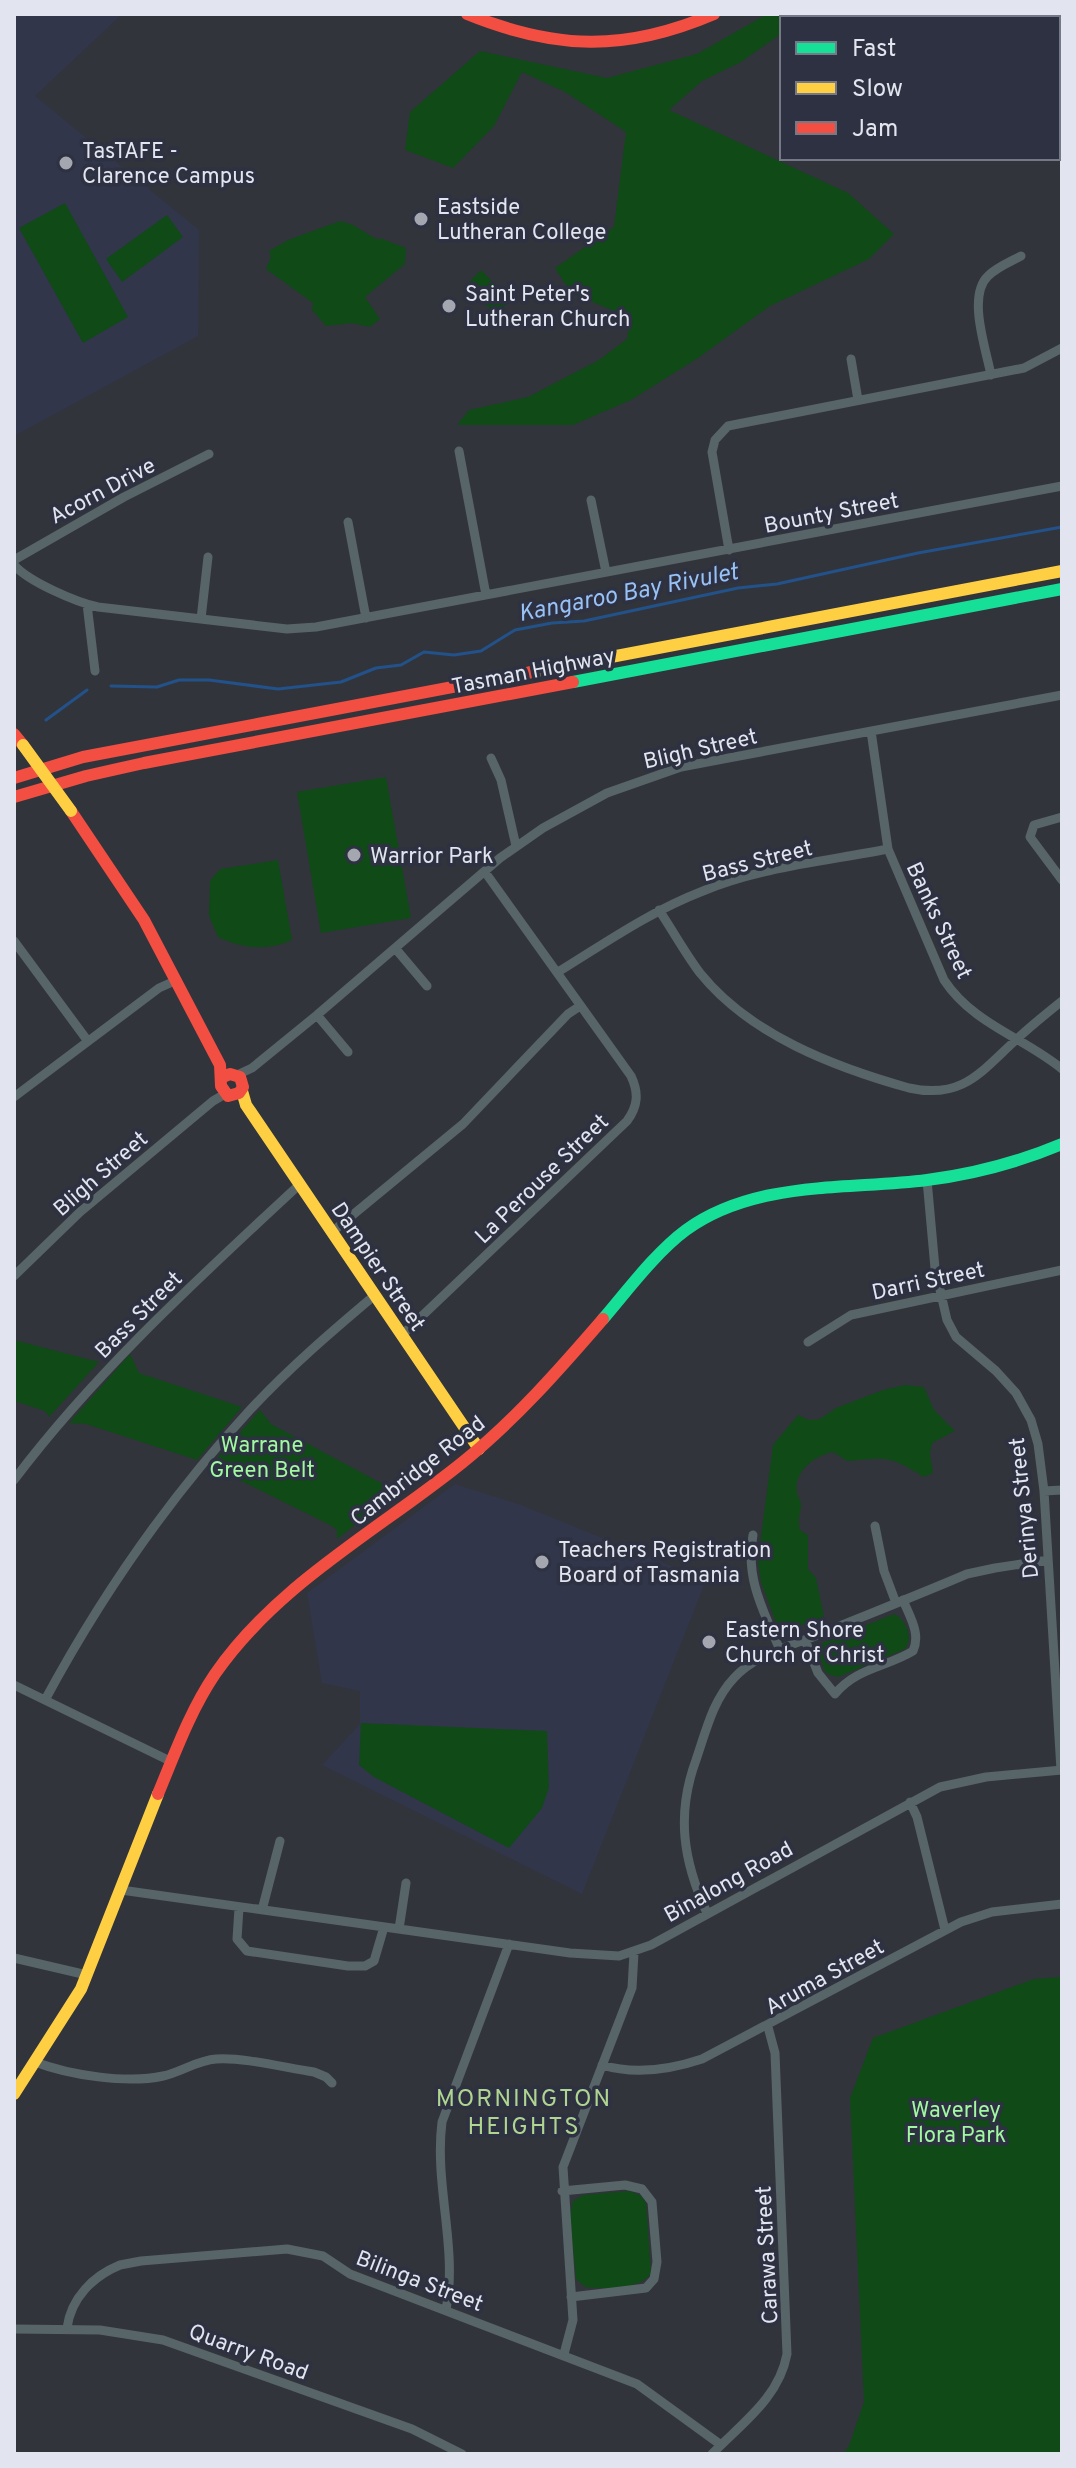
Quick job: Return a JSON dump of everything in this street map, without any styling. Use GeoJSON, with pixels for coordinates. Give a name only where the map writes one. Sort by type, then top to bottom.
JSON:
{"type":"FeatureCollection","features":[{"type":"Feature","properties":{"kind":"main road"},"geometry":{"type":"LineString","coordinates":[[467,14],[521,36],[604,44],[663,34],[714,14]]}},
{"type":"Feature","properties":{"kind":"main road","name":"Tasman Highway"},"geometry":{"type":"LineString","coordinates":[[14,778],[83,757],[1062,571]]}},
{"type":"Feature","properties":{"kind":"main road","name":"Tasman Highway"},"geometry":{"type":"LineString","coordinates":[[14,797],[144,763],[1062,589]]}},
{"type":"Feature","properties":{"kind":"main road"},"geometry":{"type":"LineString","coordinates":[[821,635],[1062,599]]}},
{"type":"Feature","properties":{"kind":"main road"},"geometry":{"type":"LineString","coordinates":[[14,734],[112,868],[177,980],[230,1083]]}},
{"type":"Feature","properties":{"kind":"main road","name":"Dampier Street"},"geometry":{"type":"LineString","coordinates":[[230,1083],[479,1449]]}},
{"type":"Feature","properties":{"kind":"main road","name":"Cambridge Road"},"geometry":{"type":"LineString","coordinates":[[14,2094],[70,2008],[87,1975],[170,1761],[202,1693],[239,1642],[274,1605],[479,1449],[523,1408],[671,1244],[699,1220],[752,1198],[927,1180],[998,1165],[1062,1144]]}},
{"type":"Feature","properties":{"kind":"street"},"geometry":{"type":"LineString","coordinates":[[991,375],[977,306],[978,290],[990,274],[1021,256]]}},
{"type":"Feature","properties":{"kind":"street"},"geometry":{"type":"LineString","coordinates":[[729,550],[712,457],[718,434],[728,426],[1031,366],[1062,348]]}},
{"type":"Feature","properties":{"kind":"street"},"geometry":{"type":"LineString","coordinates":[[851,359],[858,400]]}},
{"type":"Feature","properties":{"kind":"street"},"geometry":{"type":"LineString","coordinates":[[459,451],[486,595]]}},
{"type":"Feature","properties":{"kind":"street","name":"Acorn Drive"},"geometry":{"type":"LineString","coordinates":[[14,562],[112,504],[209,454]]}},
{"type":"Feature","properties":{"kind":"street","name":"Bounty Street"},"geometry":{"type":"LineString","coordinates":[[14,562],[25,574],[87,604],[287,629],[316,627],[1062,486]]}},
{"type":"Feature","properties":{"kind":"street"},"geometry":{"type":"LineString","coordinates":[[591,500],[606,572]]}},
{"type":"Feature","properties":{"kind":"street"},"geometry":{"type":"LineString","coordinates":[[348,522],[366,618]]}},
{"type":"Feature","properties":{"kind":"street"},"geometry":{"type":"LineString","coordinates":[[201,619],[208,557]]}},
{"type":"Feature","properties":{"kind":"street"},"geometry":{"type":"LineString","coordinates":[[87,604],[95,671]]}},
{"type":"Feature","properties":{"kind":"street","name":"Bligh Street"},"geometry":{"type":"LineString","coordinates":[[14,1276],[80,1212],[213,1101],[230,1083],[317,1015],[516,846],[580,806],[654,775],[1062,695]]}},
{"type":"Feature","properties":{"kind":"street","name":"Banks Street"},"geometry":{"type":"LineString","coordinates":[[871,731],[888,849],[937,967],[949,988],[980,1018],[1034,1048],[1062,1069]]}},
{"type":"Feature","properties":{"kind":"street"},"geometry":{"type":"LineString","coordinates":[[491,758],[501,780],[516,846]]}},
{"type":"Feature","properties":{"kind":"street"},"geometry":{"type":"LineString","coordinates":[[1062,817],[1039,822],[1030,832],[1031,841],[1062,880]]}},
{"type":"Feature","properties":{"kind":"street"},"geometry":{"type":"LineString","coordinates":[[1016,829],[1030,832]]}},
{"type":"Feature","properties":{"kind":"street","name":"Bass Street"},"geometry":{"type":"LineString","coordinates":[[558,972],[659,910],[730,881],[888,849]]}},
{"type":"Feature","properties":{"kind":"street","name":"La Perouse Street"},"geometry":{"type":"LineString","coordinates":[[402,1335],[632,1114],[637,1096],[633,1082],[485,872]]}},
{"type":"Feature","properties":{"kind":"street"},"geometry":{"type":"LineString","coordinates":[[659,910],[702,974],[745,1016],[795,1046],[884,1081],[918,1090],[959,1085],[987,1070],[1016,1039],[1062,1001]]}},
{"type":"Feature","properties":{"kind":"street"},"geometry":{"type":"LineString","coordinates":[[14,941],[87,1040]]}},
{"type":"Feature","properties":{"kind":"street"},"geometry":{"type":"LineString","coordinates":[[395,948],[427,986]]}},
{"type":"Feature","properties":{"kind":"street"},"geometry":{"type":"LineString","coordinates":[[14,1097],[159,988],[177,980]]}},
{"type":"Feature","properties":{"kind":"street"},"geometry":{"type":"LineString","coordinates":[[332,1232],[463,1124],[568,1014],[580,1006]]}},
{"type":"Feature","properties":{"kind":"street"},"geometry":{"type":"LineString","coordinates":[[317,1015],[348,1052]]}},
{"type":"Feature","properties":{"kind":"street","name":"Derinya Street"},"geometry":{"type":"LineString","coordinates":[[927,1180],[940,1296],[947,1320],[956,1337],[1003,1378],[1026,1411],[1038,1444],[1044,1491],[1062,1770]]}},
{"type":"Feature","properties":{"kind":"street","name":"Bass Street"},"geometry":{"type":"LineString","coordinates":[[14,1480],[64,1417],[125,1351],[300,1184]]}},
{"type":"Feature","properties":{"kind":"street","name":"Darri Street"},"geometry":{"type":"LineString","coordinates":[[808,1342],[851,1315],[1062,1270]]}},
{"type":"Feature","properties":{"kind":"street"},"geometry":{"type":"LineString","coordinates":[[45,1700],[117,1579],[205,1461],[250,1410],[314,1347],[375,1295]]}},
{"type":"Feature","properties":{"kind":"street"},"geometry":{"type":"LineString","coordinates":[[1044,1491],[1062,1490]]}},
{"type":"Feature","properties":{"kind":"street"},"geometry":{"type":"LineString","coordinates":[[805,1640],[818,1673],[835,1694],[855,1675],[913,1651],[917,1643],[916,1633],[884,1571],[875,1526]]}},
{"type":"Feature","properties":{"kind":"street"},"geometry":{"type":"LineString","coordinates":[[740,1543],[752,1539],[750,1568],[760,1603],[780,1650]]}},
{"type":"Feature","properties":{"kind":"street"},"geometry":{"type":"LineString","coordinates":[[707,1913],[685,1841],[683,1810],[688,1782],[720,1695],[748,1666],[780,1650],[981,1570],[1048,1560]]}},
{"type":"Feature","properties":{"kind":"street"},"geometry":{"type":"LineString","coordinates":[[14,1685],[170,1761]]}},
{"type":"Feature","properties":{"kind":"street","name":"Binalong Road"},"geometry":{"type":"LineString","coordinates":[[121,1890],[605,1956],[634,1953],[940,1787],[960,1781],[1062,1770]]}},
{"type":"Feature","properties":{"kind":"street"},"geometry":{"type":"LineString","coordinates":[[910,1802],[917,1817],[945,1930]]}},
{"type":"Feature","properties":{"kind":"street"},"geometry":{"type":"LineString","coordinates":[[262,1910],[280,1841]]}},
{"type":"Feature","properties":{"kind":"street"},"geometry":{"type":"LineString","coordinates":[[399,1929],[406,1883]]}},
{"type":"Feature","properties":{"kind":"street","name":"Aruma Street"},"geometry":{"type":"LineString","coordinates":[[602,2065],[638,2071],[686,2065],[768,2027],[945,1930],[992,1912],[1062,1904]]}},
{"type":"Feature","properties":{"kind":"street"},"geometry":{"type":"LineString","coordinates":[[239,1908],[237,1939],[247,1951],[348,1966],[365,1966],[374,1961],[384,1927]]}},
{"type":"Feature","properties":{"kind":"street"},"geometry":{"type":"LineString","coordinates":[[446,2310],[450,2279],[441,2170],[442,2122],[509,1944]]}},
{"type":"Feature","properties":{"kind":"street"},"geometry":{"type":"LineString","coordinates":[[564,2354],[572,2330],[562,2191],[564,2160],[632,1988],[634,1953]]}},
{"type":"Feature","properties":{"kind":"street"},"geometry":{"type":"LineString","coordinates":[[14,1958],[87,1975]]}},
{"type":"Feature","properties":{"kind":"street","name":"Carawa Street"},"geometry":{"type":"LineString","coordinates":[[712,2454],[773,2391],[781,2378],[787,2354],[775,2053],[768,2027]]}},
{"type":"Feature","properties":{"kind":"street"},"geometry":{"type":"LineString","coordinates":[[35,2062],[67,2072],[145,2079],[221,2059],[314,2072],[332,2083]]}},
{"type":"Feature","properties":{"kind":"street"},"geometry":{"type":"LineString","coordinates":[[562,2191],[631,2185],[642,2189],[652,2202],[657,2262],[654,2279],[646,2288],[571,2297]]}},
{"type":"Feature","properties":{"kind":"street","name":"Bilinga Street"},"geometry":{"type":"LineString","coordinates":[[67,2328],[71,2310],[81,2294],[110,2269],[130,2262],[287,2249],[323,2256],[350,2274],[637,2384],[721,2445]]}},
{"type":"Feature","properties":{"kind":"street","name":"Quarry Road"},"geometry":{"type":"LineString","coordinates":[[14,2329],[67,2328],[126,2332],[178,2344],[412,2429],[462,2454]]}},
{"type":"Feature","properties":{"kind":"shaded area","name":"TasTAFE - Clarence Campus"},"geometry":{"type":"Polygon","coordinates":[[[14,14],[122,14],[35,96],[199,230],[198,336],[14,436],[14,14]]]}},
{"type":"Feature","properties":{"kind":"shaded area"},"geometry":{"type":"Polygon","coordinates":[[[455,1484],[521,1505],[706,1580],[582,1894],[322,1765],[360,1724],[360,1691],[322,1683],[307,1593],[455,1484]]]}},
{"type":"Feature","properties":{"kind":"green space"},"geometry":{"type":"Polygon","coordinates":[[[767,14],[808,14],[780,16],[780,34],[741,62],[702,81],[669,110],[848,193],[894,234],[869,259],[770,306],[698,358],[631,400],[573,425],[457,425],[469,410],[528,397],[599,360],[627,339],[631,318],[571,293],[555,268],[614,227],[626,132],[565,92],[522,72],[494,126],[453,168],[405,150],[410,112],[480,51],[607,78],[697,54],[767,14]]]}},
{"type":"Feature","properties":{"kind":"green space"},"geometry":{"type":"Polygon","coordinates":[[[864,14],[1034,16],[864,16],[864,14]]]}},
{"type":"Feature","properties":{"kind":"green space"},"geometry":{"type":"Polygon","coordinates":[[[65,203],[128,317],[83,343],[19,228],[65,203]]]}},
{"type":"Feature","properties":{"kind":"green space"},"geometry":{"type":"Polygon","coordinates":[[[167,215],[183,237],[122,282],[106,259],[167,215]]]}},
{"type":"Feature","properties":{"kind":"green space"},"geometry":{"type":"Polygon","coordinates":[[[340,221],[378,240],[380,238],[406,248],[405,264],[365,297],[380,319],[370,327],[352,323],[326,326],[312,310],[313,303],[266,269],[271,257],[269,251],[288,240],[340,221]]]}},
{"type":"Feature","properties":{"kind":"green space"},"geometry":{"type":"Polygon","coordinates":[[[481,270],[510,300],[496,315],[466,285],[481,270]]]}},
{"type":"Feature","properties":{"kind":"green space","name":"Warrior Park"},"geometry":{"type":"Polygon","coordinates":[[[386,777],[411,918],[321,933],[297,792],[386,777]]]}},
{"type":"Feature","properties":{"kind":"green space"},"geometry":{"type":"Polygon","coordinates":[[[278,860],[292,940],[274,946],[255,947],[218,937],[209,916],[210,881],[220,869],[278,860]]]}},
{"type":"Feature","properties":{"kind":"green space"},"geometry":{"type":"Polygon","coordinates":[[[14,1340],[99,1362],[49,1417],[45,1411],[14,1401],[14,1340]]]}},
{"type":"Feature","properties":{"kind":"green space","name":"Warrane Green Belt"},"geometry":{"type":"Polygon","coordinates":[[[130,1354],[139,1373],[242,1407],[197,1460],[86,1424],[69,1423],[130,1354]]]}},
{"type":"Feature","properties":{"kind":"green space"},"geometry":{"type":"Polygon","coordinates":[[[905,1385],[924,1387],[934,1410],[955,1431],[932,1443],[933,1473],[924,1477],[887,1459],[847,1461],[833,1452],[807,1465],[797,1484],[801,1504],[799,1526],[808,1535],[808,1569],[816,1578],[824,1617],[780,1633],[761,1582],[758,1560],[773,1445],[798,1415],[809,1420],[820,1419],[836,1408],[905,1385]]]}},
{"type":"Feature","properties":{"kind":"green space","name":"Warrane Green Belt"},"geometry":{"type":"Polygon","coordinates":[[[260,1410],[271,1424],[392,1489],[400,1490],[337,1539],[337,1530],[332,1526],[225,1473],[208,1468],[260,1410]]]}},
{"type":"Feature","properties":{"kind":"green space"},"geometry":{"type":"Polygon","coordinates":[[[894,1614],[907,1629],[909,1640],[905,1649],[838,1677],[826,1673],[819,1655],[822,1643],[894,1614]]]}},
{"type":"Feature","properties":{"kind":"green space"},"geometry":{"type":"Polygon","coordinates":[[[361,1723],[547,1731],[549,1787],[542,1808],[509,1848],[374,1777],[359,1765],[361,1723]]]}},
{"type":"Feature","properties":{"kind":"green space","name":"Waverley Flora Park"},"geometry":{"type":"Polygon","coordinates":[[[1062,1977],[1062,2454],[843,2454],[849,2446],[864,2402],[850,2098],[873,2038],[1034,1979],[1062,1977]]]}},
{"type":"Feature","properties":{"kind":"green space"},"geometry":{"type":"Polygon","coordinates":[[[630,2191],[641,2196],[646,2203],[651,2273],[639,2283],[630,2285],[585,2287],[576,2279],[570,2214],[573,2201],[583,2195],[630,2191]]]}},
{"type":"Feature","properties":{"kind":"waterway","name":"Kangaroo Bay Rivulet"},"geometry":{"type":"LineString","coordinates":[[111,686],[157,687],[179,680],[209,680],[278,689],[341,682],[376,668],[401,665],[424,652],[454,655],[481,651],[515,630],[584,621],[738,588],[777,584],[918,553],[1062,527]]}},
{"type":"Feature","properties":{"kind":"waterway","name":"Kangaroo Bay Rivulet"},"geometry":{"type":"LineString","coordinates":[[46,720],[87,690]]}},
{"type":"Feature","properties":{"kind":"traffic: fast"},"geometry":{"type":"LineString","coordinates":[[573,682],[1062,589]]}},
{"type":"Feature","properties":{"kind":"traffic: fast"},"geometry":{"type":"LineString","coordinates":[[603,1319],[642,1272],[675,1239],[713,1214],[742,1202],[802,1190],[927,1180],[962,1174],[1013,1162],[1062,1144]]}},
{"type":"Feature","properties":{"kind":"traffic: slow"},"geometry":{"type":"LineString","coordinates":[[532,672],[1062,571]]}},
{"type":"Feature","properties":{"kind":"traffic: slow"},"geometry":{"type":"LineString","coordinates":[[23,745],[71,811]]}},
{"type":"Feature","properties":{"kind":"traffic: slow"},"geometry":{"type":"LineString","coordinates":[[242,1091],[246,1105],[479,1449]]}},
{"type":"Feature","properties":{"kind":"traffic: slow"},"geometry":{"type":"LineString","coordinates":[[14,2094],[81,1989],[158,1794]]}},
{"type":"Feature","properties":{"kind":"traffic: jam"},"geometry":{"type":"LineString","coordinates":[[467,14],[531,35],[590,42],[650,35],[714,14]]}},
{"type":"Feature","properties":{"kind":"traffic: jam"},"geometry":{"type":"LineString","coordinates":[[14,778],[83,757],[532,672]]}},
{"type":"Feature","properties":{"kind":"traffic: jam"},"geometry":{"type":"LineString","coordinates":[[14,797],[144,763],[573,682]]}},
{"type":"Feature","properties":{"kind":"traffic: jam"},"geometry":{"type":"LineString","coordinates":[[14,734],[23,745]]}},
{"type":"Feature","properties":{"kind":"traffic: jam"},"geometry":{"type":"LineString","coordinates":[[71,811],[144,920],[220,1065],[221,1086],[228,1096],[239,1093],[243,1087],[240,1077],[230,1074],[223,1077]]}},
{"type":"Feature","properties":{"kind":"traffic: jam"},"geometry":{"type":"LineString","coordinates":[[158,1794],[198,1703],[215,1674],[240,1642],[269,1612],[331,1559],[482,1446],[536,1394],[603,1319]]}},
{"type":"Feature","properties":{"kind":"place","name":"TasTAFE - Clarence Campus"},"geometry":{"type":"Point","coordinates":[66,163]}},
{"type":"Feature","properties":{"kind":"place","name":"Eastside Lutheran College"},"geometry":{"type":"Point","coordinates":[421,219]}},
{"type":"Feature","properties":{"kind":"place","name":"Saint Peter's Lutheran Church"},"geometry":{"type":"Point","coordinates":[449,306]}},
{"type":"Feature","properties":{"kind":"place","name":"Warrior Park"},"geometry":{"type":"Point","coordinates":[354,855]}},
{"type":"Feature","properties":{"kind":"place","name":"Teachers Registration Board of Tasmania"},"geometry":{"type":"Point","coordinates":[542,1562]}},
{"type":"Feature","properties":{"kind":"place","name":"Eastern Shore Church of Christ"},"geometry":{"type":"Point","coordinates":[709,1642]}},
{"type":"Feature","properties":{"kind":"district","name":"MORNINGTON HEIGHTS"},"geometry":{"type":"Point","coordinates":[524,2112]}}]}
